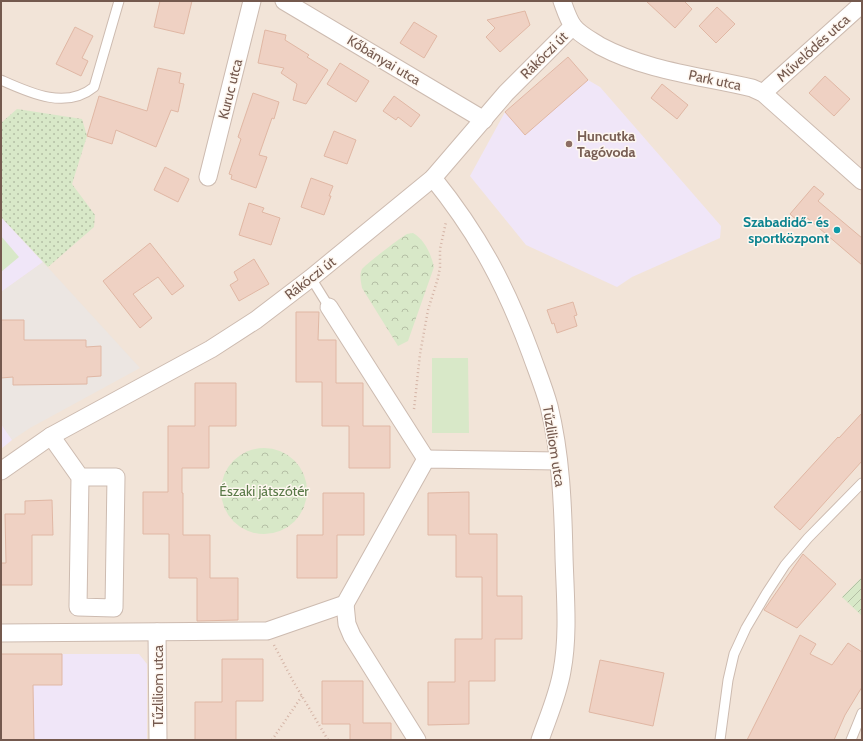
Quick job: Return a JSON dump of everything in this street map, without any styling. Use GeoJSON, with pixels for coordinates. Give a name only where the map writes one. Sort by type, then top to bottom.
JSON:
{"type":"FeatureCollection","features":[{"type":"Feature","properties":{"kind":"street","name":"Kuruc utca"},"geometry":{"type":"LineString","coordinates":[[208,177],[252,1]]}},
{"type":"Feature","properties":{"kind":"street","name":"Kőbányai utca"},"geometry":{"type":"LineString","coordinates":[[284,1],[484,120]]}},
{"type":"Feature","properties":{"kind":"street","name":"Park utca"},"geometry":{"type":"LineString","coordinates":[[562,1],[573,26],[586,38],[606,49],[657,68],[752,88],[764,93],[862,180]]}},
{"type":"Feature","properties":{"kind":"street","name":"Művelődés utca"},"geometry":{"type":"LineString","coordinates":[[764,93],[862,4]]}},
{"type":"Feature","properties":{"kind":"street","name":"Rákóczi út"},"geometry":{"type":"LineString","coordinates":[[1,471],[51,436],[211,349],[256,320],[311,278],[432,178],[506,93],[573,26]]}},
{"type":"Feature","properties":{"kind":"street","name":"Tűzliliom utca"},"geometry":{"type":"LineString","coordinates":[[432,178],[474,234],[492,264],[519,321],[548,405],[558,461],[563,501],[565,626],[562,670],[558,690],[540,740]]}},
{"type":"Feature","properties":{"kind":"street"},"geometry":{"type":"LineString","coordinates":[[329,307],[426,459]]}},
{"type":"Feature","properties":{"kind":"street"},"geometry":{"type":"LineString","coordinates":[[51,436],[80,477],[78,607],[114,608]]}},
{"type":"Feature","properties":{"kind":"street"},"geometry":{"type":"LineString","coordinates":[[426,459],[558,461]]}},
{"type":"Feature","properties":{"kind":"street"},"geometry":{"type":"LineString","coordinates":[[417,740],[352,636],[347,624],[345,604],[426,459]]}},
{"type":"Feature","properties":{"kind":"street"},"geometry":{"type":"LineString","coordinates":[[80,477],[116,477],[114,632]]}},
{"type":"Feature","properties":{"kind":"street"},"geometry":{"type":"LineString","coordinates":[[1,633],[267,631],[345,604]]}},
{"type":"Feature","properties":{"kind":"street","name":"Tűzliliom utca"},"geometry":{"type":"LineString","coordinates":[[157,632],[158,740]]}},
{"type":"Feature","properties":{"kind":"lane"},"geometry":{"type":"LineString","coordinates":[[1,80],[37,95],[60,99],[75,97],[87,93],[94,87],[119,1]]}},
{"type":"Feature","properties":{"kind":"lane"},"geometry":{"type":"LineString","coordinates":[[311,278],[329,307]]}},
{"type":"Feature","properties":{"kind":"lane"},"geometry":{"type":"LineString","coordinates":[[720,740],[728,680],[734,654],[746,628],[785,566],[808,538],[862,483]]}},
{"type":"Feature","properties":{"kind":"lane"},"geometry":{"type":"LineString","coordinates":[[851,740],[862,713]]}},
{"type":"Feature","properties":{"kind":"path"},"geometry":{"type":"LineString","coordinates":[[401,420],[414,410],[421,346],[428,310],[438,278],[440,267],[440,249],[450,200]]}},
{"type":"Feature","properties":{"kind":"path"},"geometry":{"type":"LineString","coordinates":[[267,631],[302,696],[328,740]]}},
{"type":"Feature","properties":{"kind":"path"},"geometry":{"type":"LineString","coordinates":[[272,740],[302,696]]}},
{"type":"Feature","properties":{"kind":"shaded area"},"geometry":{"type":"Polygon","coordinates":[[[1,1],[862,1],[862,740],[1,740],[1,1]]]}},
{"type":"Feature","properties":{"kind":"shaded area","name":"Huncutka Tagóvoda"},"geometry":{"type":"Polygon","coordinates":[[[568,57],[588,80],[600,87],[721,226],[720,238],[632,277],[617,287],[526,245],[470,176],[505,112],[568,57]]]}},
{"type":"Feature","properties":{"kind":"shaded area"},"geometry":{"type":"Polygon","coordinates":[[[1,217],[43,262],[1,292],[1,217]]]}},
{"type":"Feature","properties":{"kind":"shaded area"},"geometry":{"type":"Polygon","coordinates":[[[43,262],[140,368],[30,428],[12,440],[1,424],[1,292],[43,262]]]}},
{"type":"Feature","properties":{"kind":"shaded area"},"geometry":{"type":"Polygon","coordinates":[[[1,424],[12,440],[1,449],[1,424]]]}},
{"type":"Feature","properties":{"kind":"shaded area"},"geometry":{"type":"Polygon","coordinates":[[[1,654],[139,654],[147,664],[147,740],[1,740],[1,654]]]}},
{"type":"Feature","properties":{"kind":"green space"},"geometry":{"type":"Polygon","coordinates":[[[17,109],[82,119],[87,136],[72,184],[95,215],[94,227],[48,267],[1,217],[1,123],[17,109]]]}},
{"type":"Feature","properties":{"kind":"green space"},"geometry":{"type":"Polygon","coordinates":[[[413,233],[421,239],[427,248],[434,267],[408,341],[398,346],[362,288],[360,278],[362,269],[369,262],[407,234],[413,233]]]}},
{"type":"Feature","properties":{"kind":"green space"},"geometry":{"type":"Polygon","coordinates":[[[1,236],[19,257],[1,272],[1,236]]]}},
{"type":"Feature","properties":{"kind":"green space"},"geometry":{"type":"Polygon","coordinates":[[[432,358],[468,358],[469,433],[432,433],[432,358]]]}},
{"type":"Feature","properties":{"kind":"green space","name":"Északi játszótér"},"geometry":{"type":"Polygon","coordinates":[[[256,448],[272,448],[281,451],[295,460],[304,474],[307,483],[307,499],[304,508],[295,522],[281,531],[272,534],[256,534],[240,527],[233,522],[228,515],[221,499],[221,483],[228,467],[233,460],[240,455],[256,448]]]}},
{"type":"Feature","properties":{"kind":"green space"},"geometry":{"type":"Polygon","coordinates":[[[862,577],[862,616],[842,597],[862,577]]]}},
{"type":"Feature","properties":{"kind":"building"},"geometry":{"type":"Polygon","coordinates":[[[160,1],[192,1],[184,34],[154,27],[160,1]]]}},
{"type":"Feature","properties":{"kind":"building"},"geometry":{"type":"Polygon","coordinates":[[[646,1],[684,1],[692,9],[675,28],[646,1]]]}},
{"type":"Feature","properties":{"kind":"building"},"geometry":{"type":"Polygon","coordinates":[[[717,7],[735,24],[716,43],[699,26],[717,7]]]}},
{"type":"Feature","properties":{"kind":"building"},"geometry":{"type":"Polygon","coordinates":[[[525,11],[530,25],[500,52],[486,37],[495,28],[487,20],[525,11]]]}},
{"type":"Feature","properties":{"kind":"building"},"geometry":{"type":"Polygon","coordinates":[[[414,22],[437,36],[424,58],[400,43],[414,22]]]}},
{"type":"Feature","properties":{"kind":"building"},"geometry":{"type":"Polygon","coordinates":[[[75,27],[93,36],[82,58],[88,61],[81,76],[56,64],[75,27]]]}},
{"type":"Feature","properties":{"kind":"building"},"geometry":{"type":"Polygon","coordinates":[[[265,30],[286,35],[285,40],[309,55],[307,57],[328,70],[306,104],[293,100],[297,84],[281,73],[284,68],[258,63],[265,30]]]}},
{"type":"Feature","properties":{"kind":"building"},"geometry":{"type":"Polygon","coordinates":[[[568,57],[588,80],[525,135],[505,112],[568,57]]]}},
{"type":"Feature","properties":{"kind":"building"},"geometry":{"type":"Polygon","coordinates":[[[340,63],[369,81],[356,102],[327,84],[340,63]]]}},
{"type":"Feature","properties":{"kind":"building"},"geometry":{"type":"Polygon","coordinates":[[[158,68],[181,73],[179,83],[184,84],[178,112],[171,110],[156,147],[116,130],[112,144],[87,136],[99,96],[147,111],[158,68]]]}},
{"type":"Feature","properties":{"kind":"building"},"geometry":{"type":"Polygon","coordinates":[[[825,76],[850,99],[834,116],[809,93],[825,76]]]}},
{"type":"Feature","properties":{"kind":"building"},"geometry":{"type":"Polygon","coordinates":[[[662,84],[688,105],[677,119],[651,98],[662,84]]]}},
{"type":"Feature","properties":{"kind":"building"},"geometry":{"type":"Polygon","coordinates":[[[253,93],[279,102],[274,119],[272,118],[259,155],[267,157],[256,188],[231,179],[232,175],[229,174],[241,139],[238,137],[253,93]]]}},
{"type":"Feature","properties":{"kind":"building"},"geometry":{"type":"Polygon","coordinates":[[[394,96],[420,115],[411,127],[398,117],[396,120],[383,111],[394,96]]]}},
{"type":"Feature","properties":{"kind":"building"},"geometry":{"type":"Polygon","coordinates":[[[334,131],[356,140],[347,164],[324,156],[334,131]]]}},
{"type":"Feature","properties":{"kind":"building"},"geometry":{"type":"Polygon","coordinates":[[[165,167],[189,179],[178,202],[154,190],[165,167]]]}},
{"type":"Feature","properties":{"kind":"building"},"geometry":{"type":"Polygon","coordinates":[[[311,178],[333,186],[324,215],[301,207],[311,178]]]}},
{"type":"Feature","properties":{"kind":"building","name":"Szabadidő- és sportközpont"},"geometry":{"type":"Polygon","coordinates":[[[814,186],[824,194],[818,201],[862,238],[862,265],[805,216],[799,222],[790,214],[814,186]]]}},
{"type":"Feature","properties":{"kind":"building"},"geometry":{"type":"Polygon","coordinates":[[[249,203],[264,208],[262,212],[280,218],[271,245],[239,235],[249,203]]]}},
{"type":"Feature","properties":{"kind":"building"},"geometry":{"type":"Polygon","coordinates":[[[150,243],[184,286],[172,295],[158,277],[133,294],[152,318],[140,328],[103,281],[150,243]]]}},
{"type":"Feature","properties":{"kind":"building"},"geometry":{"type":"Polygon","coordinates":[[[254,259],[269,284],[239,301],[230,285],[238,280],[234,272],[254,259]]]}},
{"type":"Feature","properties":{"kind":"building"},"geometry":{"type":"Polygon","coordinates":[[[573,302],[577,315],[574,316],[577,326],[557,333],[554,323],[552,324],[547,310],[573,302]]]}},
{"type":"Feature","properties":{"kind":"building"},"geometry":{"type":"Polygon","coordinates":[[[296,312],[319,312],[318,340],[336,340],[336,383],[363,383],[363,426],[390,426],[390,468],[349,468],[349,426],[322,426],[322,382],[296,382],[296,312]]]}},
{"type":"Feature","properties":{"kind":"building"},"geometry":{"type":"Polygon","coordinates":[[[1,320],[24,320],[24,340],[86,340],[86,347],[101,346],[101,376],[87,377],[87,384],[13,385],[13,377],[1,378],[1,320]]]}},
{"type":"Feature","properties":{"kind":"building"},"geometry":{"type":"Polygon","coordinates":[[[195,383],[236,383],[236,426],[209,426],[209,468],[182,468],[182,493],[183,535],[210,535],[210,578],[238,578],[238,620],[197,621],[197,578],[169,578],[169,534],[143,534],[143,492],[168,492],[168,426],[195,426],[195,383]]]}},
{"type":"Feature","properties":{"kind":"building"},"geometry":{"type":"Polygon","coordinates":[[[862,413],[862,461],[800,530],[774,507],[862,413]]]}},
{"type":"Feature","properties":{"kind":"building"},"geometry":{"type":"Polygon","coordinates":[[[469,492],[469,534],[497,534],[497,596],[522,596],[522,639],[495,639],[495,681],[469,681],[469,724],[428,725],[428,682],[455,682],[455,639],[482,639],[482,577],[456,577],[456,535],[428,535],[428,493],[469,492]]]}},
{"type":"Feature","properties":{"kind":"building"},"geometry":{"type":"Polygon","coordinates":[[[323,493],[364,493],[364,535],[337,535],[337,578],[297,578],[297,535],[323,535],[323,493]]]}},
{"type":"Feature","properties":{"kind":"building"},"geometry":{"type":"Polygon","coordinates":[[[52,500],[53,535],[32,535],[32,585],[1,585],[1,563],[6,563],[5,514],[25,514],[25,501],[52,500]]]}},
{"type":"Feature","properties":{"kind":"building"},"geometry":{"type":"Polygon","coordinates":[[[803,554],[836,584],[797,628],[764,610],[803,554]]]}},
{"type":"Feature","properties":{"kind":"building"},"geometry":{"type":"Polygon","coordinates":[[[800,635],[816,644],[810,654],[832,665],[848,643],[862,652],[862,687],[845,715],[834,740],[747,740],[800,635]]]}},
{"type":"Feature","properties":{"kind":"building"},"geometry":{"type":"Polygon","coordinates":[[[1,654],[62,654],[62,685],[33,685],[34,740],[1,740],[1,654]]]}},
{"type":"Feature","properties":{"kind":"building"},"geometry":{"type":"Polygon","coordinates":[[[222,659],[263,659],[263,701],[236,701],[236,740],[195,740],[195,702],[222,702],[222,659]]]}},
{"type":"Feature","properties":{"kind":"building"},"geometry":{"type":"Polygon","coordinates":[[[600,660],[664,673],[653,726],[589,712],[600,660]]]}},
{"type":"Feature","properties":{"kind":"building"},"geometry":{"type":"Polygon","coordinates":[[[322,681],[363,681],[363,723],[391,723],[391,740],[350,740],[350,724],[322,724],[322,681]]]}},
{"type":"Feature","properties":{"kind":"place","name":"Huncutka Tagóvoda"},"geometry":{"type":"Point","coordinates":[569,144]}},
{"type":"Feature","properties":{"kind":"place","name":"Szabadidő- és sportközpont"},"geometry":{"type":"Point","coordinates":[837,230]}}]}
